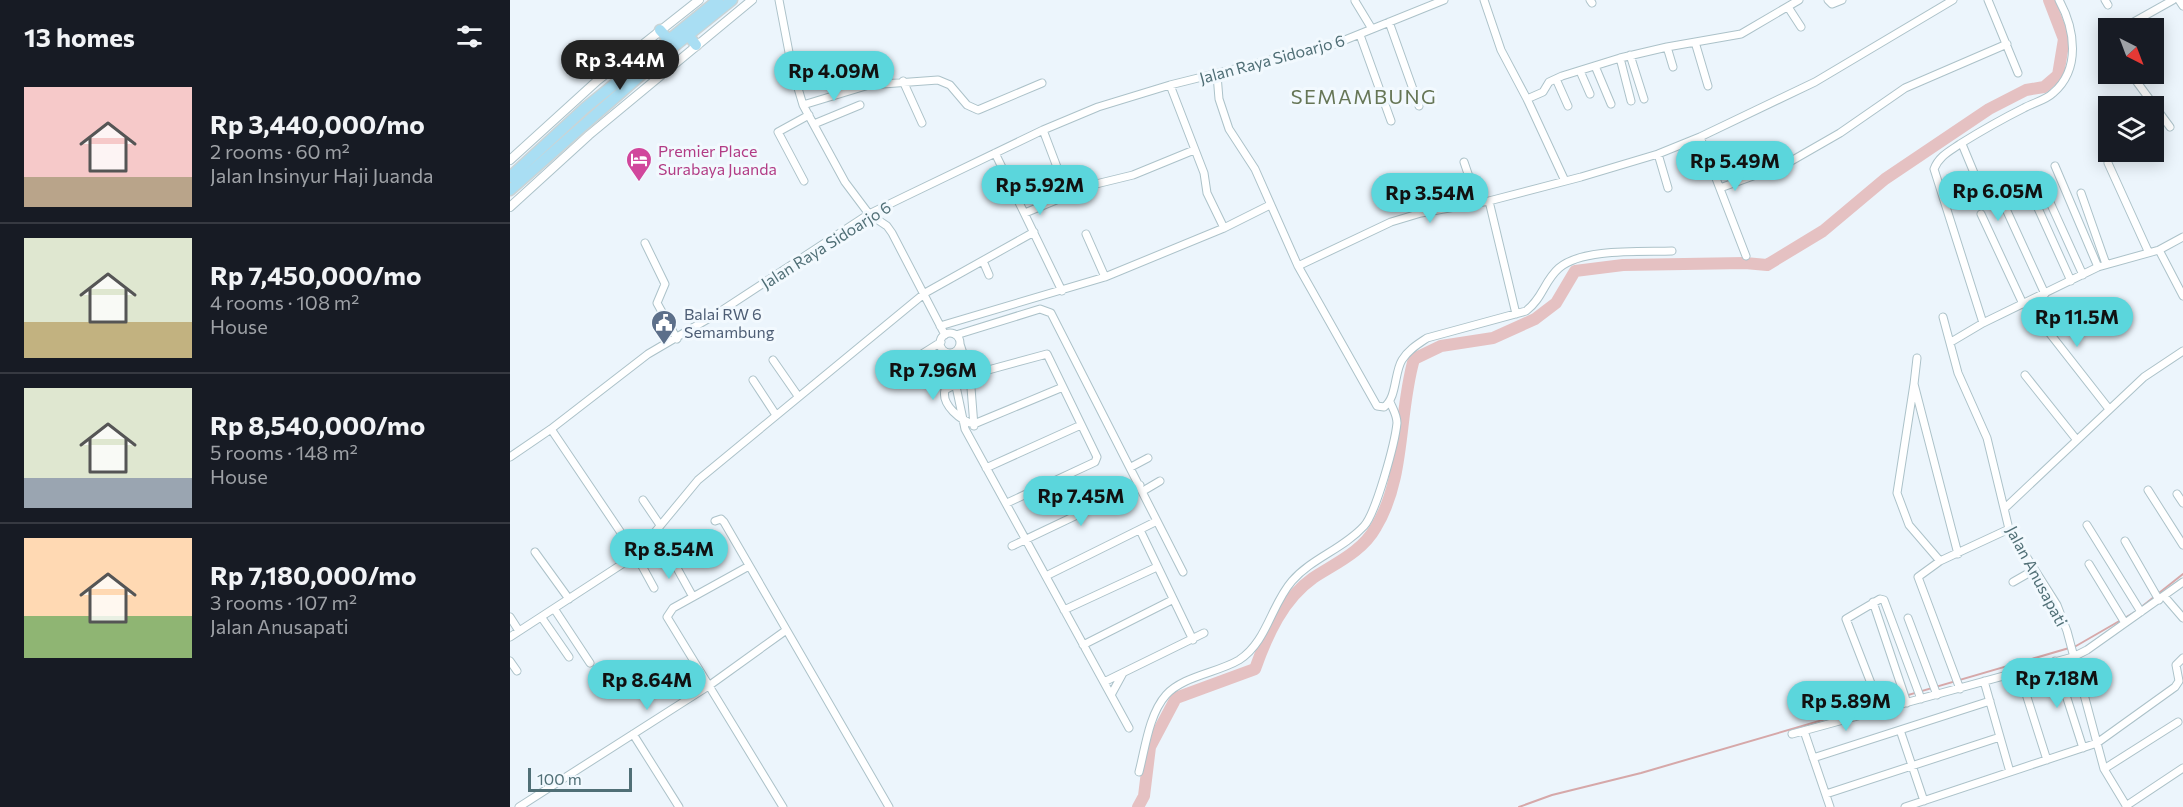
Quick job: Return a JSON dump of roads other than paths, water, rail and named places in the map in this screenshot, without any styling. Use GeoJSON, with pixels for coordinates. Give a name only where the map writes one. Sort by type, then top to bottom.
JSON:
{"type":"FeatureCollection","features":[{"type":"Feature","properties":{"kind":"highway"},"geometry":{"type":"LineString","coordinates":[[510,177],[538,151],[581,104],[718,0]]}},
{"type":"Feature","properties":{"kind":"highway"},"geometry":{"type":"LineString","coordinates":[[510,190],[688,35],[732,0]]}},
{"type":"Feature","properties":{"kind":"highway"},"geometry":{"type":"LineString","coordinates":[[660,30],[668,39]]}},
{"type":"Feature","properties":{"kind":"highway"},"geometry":{"type":"LineString","coordinates":[[688,35],[696,45]]}},
{"type":"Feature","properties":{"kind":"highway"},"geometry":{"type":"LineString","coordinates":[[530,142],[538,151]]}},
{"type":"Feature","properties":{"kind":"street"},"geometry":{"type":"LineString","coordinates":[[510,160],[581,104],[660,30],[699,0]]}},
{"type":"Feature","properties":{"kind":"street"},"geometry":{"type":"LineString","coordinates":[[510,207],[589,135],[752,0]]}},
{"type":"Feature","properties":{"kind":"street"},"geometry":{"type":"LineString","coordinates":[[779,0],[792,68],[803,105],[836,167],[869,214],[887,226],[925,293],[945,335]]}},
{"type":"Feature","properties":{"kind":"street","name":"Jalan Raya Sidoarjo 6"},"geometry":{"type":"LineString","coordinates":[[510,457],[551,429],[624,370],[677,339],[869,214],[1043,130],[1098,107],[1170,85],[1217,75],[1360,35],[1440,0]]}},
{"type":"Feature","properties":{"kind":"street"},"geometry":{"type":"LineString","coordinates":[[1484,0],[1501,50],[1527,99],[1565,181]]}},
{"type":"Feature","properties":{"kind":"street"},"geometry":{"type":"LineString","coordinates":[[1527,99],[1543,92],[1548,82],[1620,58],[1667,46],[1741,34],[1799,0]]}},
{"type":"Feature","properties":{"kind":"street"},"geometry":{"type":"LineString","coordinates":[[1828,0],[1832,4],[1842,0]]}},
{"type":"Feature","properties":{"kind":"street"},"geometry":{"type":"LineString","coordinates":[[1302,263],[1391,222],[1421,213],[1489,201],[1658,154],[1700,137],[1815,82],[1953,0]]}},
{"type":"Feature","properties":{"kind":"street"},"geometry":{"type":"LineString","coordinates":[[1988,0],[2018,73]]}},
{"type":"Feature","properties":{"kind":"street"},"geometry":{"type":"LineString","coordinates":[[1983,323],[1934,169],[1943,155],[1984,129],[2052,94],[2062,83],[2070,70],[2073,49],[2072,29],[2059,0]]}},
{"type":"Feature","properties":{"kind":"street"},"geometry":{"type":"LineString","coordinates":[[2141,18],[2173,0]]}},
{"type":"Feature","properties":{"kind":"street"},"geometry":{"type":"LineString","coordinates":[[2179,0],[2183,6]]}},
{"type":"Feature","properties":{"kind":"street"},"geometry":{"type":"LineString","coordinates":[[1355,1],[1372,29]]}},
{"type":"Feature","properties":{"kind":"street"},"geometry":{"type":"LineString","coordinates":[[1788,7],[1801,27]]}},
{"type":"Feature","properties":{"kind":"street"},"geometry":{"type":"LineString","coordinates":[[1389,22],[1419,106]]}},
{"type":"Feature","properties":{"kind":"street"},"geometry":{"type":"LineString","coordinates":[[1360,35],[1391,121]]}},
{"type":"Feature","properties":{"kind":"street"},"geometry":{"type":"LineString","coordinates":[[1695,42],[1708,86]]}},
{"type":"Feature","properties":{"kind":"street"},"geometry":{"type":"LineString","coordinates":[[1720,188],[1786,164],[1840,133],[1905,88],[2007,44]]}},
{"type":"Feature","properties":{"kind":"street"},"geometry":{"type":"LineString","coordinates":[[1667,46],[1673,67]]}},
{"type":"Feature","properties":{"kind":"street"},"geometry":{"type":"LineString","coordinates":[[1630,56],[1644,99]]}},
{"type":"Feature","properties":{"kind":"street"},"geometry":{"type":"LineString","coordinates":[[1620,58],[1631,101]]}},
{"type":"Feature","properties":{"kind":"street"},"geometry":{"type":"LineString","coordinates":[[1595,66],[1611,104]]}},
{"type":"Feature","properties":{"kind":"street"},"geometry":{"type":"LineString","coordinates":[[1580,71],[1590,94]]}},
{"type":"Feature","properties":{"kind":"street"},"geometry":{"type":"LineString","coordinates":[[1217,75],[1219,99],[1229,129],[1255,168],[1270,205],[1375,404],[1385,405]]}},
{"type":"Feature","properties":{"kind":"street"},"geometry":{"type":"LineString","coordinates":[[1556,79],[1568,106]]}},
{"type":"Feature","properties":{"kind":"street"},"geometry":{"type":"LineString","coordinates":[[803,105],[869,85],[903,81],[944,81],[967,105],[975,110],[1042,83]]}},
{"type":"Feature","properties":{"kind":"street"},"geometry":{"type":"LineString","coordinates":[[903,81],[922,123]]}},
{"type":"Feature","properties":{"kind":"street"},"geometry":{"type":"LineString","coordinates":[[2138,84],[2170,127]]}},
{"type":"Feature","properties":{"kind":"street"},"geometry":{"type":"LineString","coordinates":[[1170,85],[1204,173],[1207,193],[1224,228]]}},
{"type":"Feature","properties":{"kind":"street"},"geometry":{"type":"LineString","coordinates":[[814,124],[860,105]]}},
{"type":"Feature","properties":{"kind":"street"},"geometry":{"type":"LineString","coordinates":[[804,181],[778,132],[809,115]]}},
{"type":"Feature","properties":{"kind":"street"},"geometry":{"type":"LineString","coordinates":[[1043,130],[1057,167]]}},
{"type":"Feature","properties":{"kind":"street"},"geometry":{"type":"LineString","coordinates":[[1700,137],[1746,256]]}},
{"type":"Feature","properties":{"kind":"street"},"geometry":{"type":"LineString","coordinates":[[1962,144],[1984,197],[2001,202],[2006,209],[2045,294]]}},
{"type":"Feature","properties":{"kind":"street"},"geometry":{"type":"LineString","coordinates":[[1025,213],[1092,185],[1133,175],[1194,150]]}},
{"type":"Feature","properties":{"kind":"street"},"geometry":{"type":"LineString","coordinates":[[995,153],[1062,291]]}},
{"type":"Feature","properties":{"kind":"street"},"geometry":{"type":"LineString","coordinates":[[1658,154],[1668,188]]}},
{"type":"Feature","properties":{"kind":"street"},"geometry":{"type":"LineString","coordinates":[[1464,162],[1478,203]]}},
{"type":"Feature","properties":{"kind":"street"},"geometry":{"type":"LineString","coordinates":[[2108,163],[2148,251]]}},
{"type":"Feature","properties":{"kind":"street"},"geometry":{"type":"LineString","coordinates":[[2055,166],[2098,267]]}},
{"type":"Feature","properties":{"kind":"street"},"geometry":{"type":"LineString","coordinates":[[2043,187],[2083,275]]}},
{"type":"Feature","properties":{"kind":"street"},"geometry":{"type":"LineString","coordinates":[[2081,193],[2106,264]]}},
{"type":"Feature","properties":{"kind":"street"},"geometry":{"type":"LineString","coordinates":[[2032,195],[2071,281]]}},
{"type":"Feature","properties":{"kind":"street"},"geometry":{"type":"LineString","coordinates":[[1489,201],[1516,314]]}},
{"type":"Feature","properties":{"kind":"street"},"geometry":{"type":"LineString","coordinates":[[940,326],[1105,277],[1224,228],[1270,205]]}},
{"type":"Feature","properties":{"kind":"street"},"geometry":{"type":"LineString","coordinates":[[1981,214],[2024,304],[2109,409]]}},
{"type":"Feature","properties":{"kind":"street"},"geometry":{"type":"LineString","coordinates":[[510,637],[555,610],[636,555],[698,480],[925,293],[1034,232]]}},
{"type":"Feature","properties":{"kind":"street"},"geometry":{"type":"LineString","coordinates":[[1086,234],[1105,277]]}},
{"type":"Feature","properties":{"kind":"street"},"geometry":{"type":"LineString","coordinates":[[1951,342],[1983,323],[2098,267],[2148,251],[2159,250],[2183,237]]}},
{"type":"Feature","properties":{"kind":"street"},"geometry":{"type":"LineString","coordinates":[[645,243],[665,284],[657,303],[677,339]]}},
{"type":"Feature","properties":{"kind":"street"},"geometry":{"type":"LineString","coordinates":[[2159,250],[2183,296]]}},
{"type":"Feature","properties":{"kind":"street"},"geometry":{"type":"LineString","coordinates":[[1385,405],[1399,366],[1414,346],[1427,338],[1526,311],[1538,303],[1554,273],[1569,262],[1594,254],[1672,251]]}},
{"type":"Feature","properties":{"kind":"street"},"geometry":{"type":"LineString","coordinates":[[983,261],[989,275]]}},
{"type":"Feature","properties":{"kind":"street"},"geometry":{"type":"LineString","coordinates":[[945,335],[956,335],[1040,309],[1047,310],[1183,572]]}},
{"type":"Feature","properties":{"kind":"street","name":"Jalan Anusapati"},"geometry":{"type":"LineString","coordinates":[[1943,317],[1958,373],[1987,438],[2009,529],[2057,605],[2069,637],[2104,769],[2126,806]]}},
{"type":"Feature","properties":{"kind":"street"},"geometry":{"type":"LineString","coordinates":[[906,364],[941,342],[945,335]]}},
{"type":"Feature","properties":{"kind":"street"},"geometry":{"type":"LineString","coordinates":[[956,335],[970,375],[974,424],[970,437]]}},
{"type":"Feature","properties":{"kind":"street"},"geometry":{"type":"LineString","coordinates":[[941,342],[943,349],[950,353],[958,383],[964,422],[970,437],[1129,728]]}},
{"type":"Feature","properties":{"kind":"street"},"geometry":{"type":"LineString","coordinates":[[950,353],[957,351],[960,344]]}},
{"type":"Feature","properties":{"kind":"street"},"geometry":{"type":"LineString","coordinates":[[2005,508],[2144,377],[2183,351]]}},
{"type":"Feature","properties":{"kind":"street"},"geometry":{"type":"LineString","coordinates":[[970,375],[1044,353],[1050,357],[1097,457],[1097,461],[1007,503]]}},
{"type":"Feature","properties":{"kind":"street"},"geometry":{"type":"LineString","coordinates":[[1917,358],[1897,493],[1899,504],[1909,525],[1940,561]]}},
{"type":"Feature","properties":{"kind":"street"},"geometry":{"type":"LineString","coordinates":[[773,360],[798,396]]}},
{"type":"Feature","properties":{"kind":"street"},"geometry":{"type":"LineString","coordinates":[[2025,375],[2076,439]]}},
{"type":"Feature","properties":{"kind":"street"},"geometry":{"type":"LineString","coordinates":[[753,380],[776,415]]}},
{"type":"Feature","properties":{"kind":"street"},"geometry":{"type":"LineString","coordinates":[[958,383],[944,393],[954,413],[964,422],[974,424],[1063,387]]}},
{"type":"Feature","properties":{"kind":"street"},"geometry":{"type":"LineString","coordinates":[[1914,384],[1958,554]]}},
{"type":"Feature","properties":{"kind":"street"},"geometry":{"type":"LineString","coordinates":[[1139,772],[1156,711],[1166,695],[1179,686],[1238,660],[1253,649],[1291,582],[1311,562],[1354,536],[1374,512],[1397,425],[1385,405]]}},
{"type":"Feature","properties":{"kind":"street"},"geometry":{"type":"LineString","coordinates":[[986,468],[1081,425]]}},
{"type":"Feature","properties":{"kind":"street"},"geometry":{"type":"LineString","coordinates":[[551,429],[636,555],[654,588]]}},
{"type":"Feature","properties":{"kind":"street"},"geometry":{"type":"LineString","coordinates":[[1131,468],[1148,458]]}},
{"type":"Feature","properties":{"kind":"street"},"geometry":{"type":"LineString","coordinates":[[1012,546],[1141,488],[1160,482]]}},
{"type":"Feature","properties":{"kind":"street"},"geometry":{"type":"LineString","coordinates":[[2148,490],[2183,545]]}},
{"type":"Feature","properties":{"kind":"street"},"geometry":{"type":"LineString","coordinates":[[2177,494],[2183,503]]}},
{"type":"Feature","properties":{"kind":"street"},"geometry":{"type":"LineString","coordinates":[[643,500],[660,525]]}},
{"type":"Feature","properties":{"kind":"street"},"geometry":{"type":"LineString","coordinates":[[715,521],[721,519],[724,522],[887,806]]}},
{"type":"Feature","properties":{"kind":"street"},"geometry":{"type":"LineString","coordinates":[[1046,576],[1158,521]]}},
{"type":"Feature","properties":{"kind":"street"},"geometry":{"type":"LineString","coordinates":[[2087,525],[2140,610]]}},
{"type":"Feature","properties":{"kind":"street"},"geometry":{"type":"LineString","coordinates":[[1960,688],[1918,579],[1920,574],[1940,561],[2009,529]]}},
{"type":"Feature","properties":{"kind":"street"},"geometry":{"type":"LineString","coordinates":[[1140,530],[1193,640]]}},
{"type":"Feature","properties":{"kind":"street"},"geometry":{"type":"LineString","coordinates":[[2125,541],[2159,596],[2183,618]]}},
{"type":"Feature","properties":{"kind":"street"},"geometry":{"type":"LineString","coordinates":[[668,550],[693,597]]}},
{"type":"Feature","properties":{"kind":"street"},"geometry":{"type":"LineString","coordinates":[[535,552],[569,599]]}},
{"type":"Feature","properties":{"kind":"street"},"geometry":{"type":"LineString","coordinates":[[2089,564],[2124,621]]}},
{"type":"Feature","properties":{"kind":"street"},"geometry":{"type":"LineString","coordinates":[[749,566],[669,612],[667,620],[710,685],[783,807]]}},
{"type":"Feature","properties":{"kind":"street"},"geometry":{"type":"LineString","coordinates":[[1064,610],[1157,567]]}},
{"type":"Feature","properties":{"kind":"street"},"geometry":{"type":"LineString","coordinates":[[2013,582],[2034,570]]}},
{"type":"Feature","properties":{"kind":"street"},"geometry":{"type":"LineString","coordinates":[[1791,734],[1906,701],[1935,690],[1960,688],[2086,650],[2159,596],[2183,582]]}},
{"type":"Feature","properties":{"kind":"street"},"geometry":{"type":"LineString","coordinates":[[1880,707],[1846,622],[1847,617],[1880,599],[1884,600],[1920,696]]}},
{"type":"Feature","properties":{"kind":"street"},"geometry":{"type":"LineString","coordinates":[[1083,645],[1172,600]]}},
{"type":"Feature","properties":{"kind":"street"},"geometry":{"type":"LineString","coordinates":[[1873,602],[1906,701]]}},
{"type":"Feature","properties":{"kind":"street"},"geometry":{"type":"LineString","coordinates":[[555,610],[590,663]]}},
{"type":"Feature","properties":{"kind":"street"},"geometry":{"type":"LineString","coordinates":[[510,617],[519,631]]}},
{"type":"Feature","properties":{"kind":"street"},"geometry":{"type":"LineString","coordinates":[[542,618],[569,657]]}},
{"type":"Feature","properties":{"kind":"street"},"geometry":{"type":"LineString","coordinates":[[1908,618],[1935,690]]}},
{"type":"Feature","properties":{"kind":"street"},"geometry":{"type":"LineString","coordinates":[[519,807],[710,685],[785,631]]}},
{"type":"Feature","properties":{"kind":"street"},"geometry":{"type":"LineString","coordinates":[[1104,682],[1204,633]]}},
{"type":"Feature","properties":{"kind":"street"},"geometry":{"type":"LineString","coordinates":[[1905,807],[2097,743],[2175,687],[2179,681],[2176,664],[2183,658]]}},
{"type":"Feature","properties":{"kind":"street"},"geometry":{"type":"LineString","coordinates":[[510,661],[516,671]]}},
{"type":"Feature","properties":{"kind":"street"},"geometry":{"type":"LineString","coordinates":[[2055,661],[2084,748]]}},
{"type":"Feature","properties":{"kind":"street"},"geometry":{"type":"LineString","coordinates":[[2019,672],[2047,760]]}},
{"type":"Feature","properties":{"kind":"street"},"geometry":{"type":"LineString","coordinates":[[1111,695],[1123,673]]}},
{"type":"Feature","properties":{"kind":"street"},"geometry":{"type":"LineString","coordinates":[[1984,681],[2010,772]]}},
{"type":"Feature","properties":{"kind":"street"},"geometry":{"type":"LineString","coordinates":[[1813,758],[1990,701]]}},
{"type":"Feature","properties":{"kind":"street"},"geometry":{"type":"LineString","coordinates":[[2104,769],[2178,722]]}},
{"type":"Feature","properties":{"kind":"street"},"geometry":{"type":"LineString","coordinates":[[1900,730],[1924,801]]}},
{"type":"Feature","properties":{"kind":"street"},"geometry":{"type":"LineString","coordinates":[[1804,731],[1830,807]]}},
{"type":"Feature","properties":{"kind":"street"},"geometry":{"type":"LineString","coordinates":[[633,734],[679,807]]}},
{"type":"Feature","properties":{"kind":"street"},"geometry":{"type":"LineString","coordinates":[[1826,794],[2000,737]]}},
{"type":"Feature","properties":{"kind":"street"},"geometry":{"type":"LineString","coordinates":[[2126,806],[2183,768]]}},
{"type":"Feature","properties":{"kind":"waterway"},"geometry":{"type":"LineString","coordinates":[[1138,807],[1144,796],[1150,747],[1176,698],[1255,669],[1277,619],[1293,596],[1313,578],[1356,550],[1376,527],[1386,508],[1397,466],[1414,359],[1441,346],[1493,338],[1535,319],[1556,303],[1575,271],[1623,265],[1745,263],[1767,265],[1823,231],[1885,179],[1989,109],[2026,90],[2044,87],[2058,75],[2064,39],[2049,0]]}},
{"type":"Feature","properties":{"kind":"waterway"},"geometry":{"type":"LineString","coordinates":[[1519,807],[1552,795],[1641,773],[2076,646],[2135,612],[2183,574]]}},
{"type":"Feature","properties":{"kind":"place","name":"Premier Place Surabaya Juanda"},"geometry":{"type":"Point","coordinates":[639,183]}},
{"type":"Feature","properties":{"kind":"place","name":"Balai RW 6 Semambung"},"geometry":{"type":"Point","coordinates":[664,346]}},
{"type":"Feature","properties":{"kind":"district","name":"SEMAMBUNG"},"geometry":{"type":"Point","coordinates":[1364,97]}}]}
